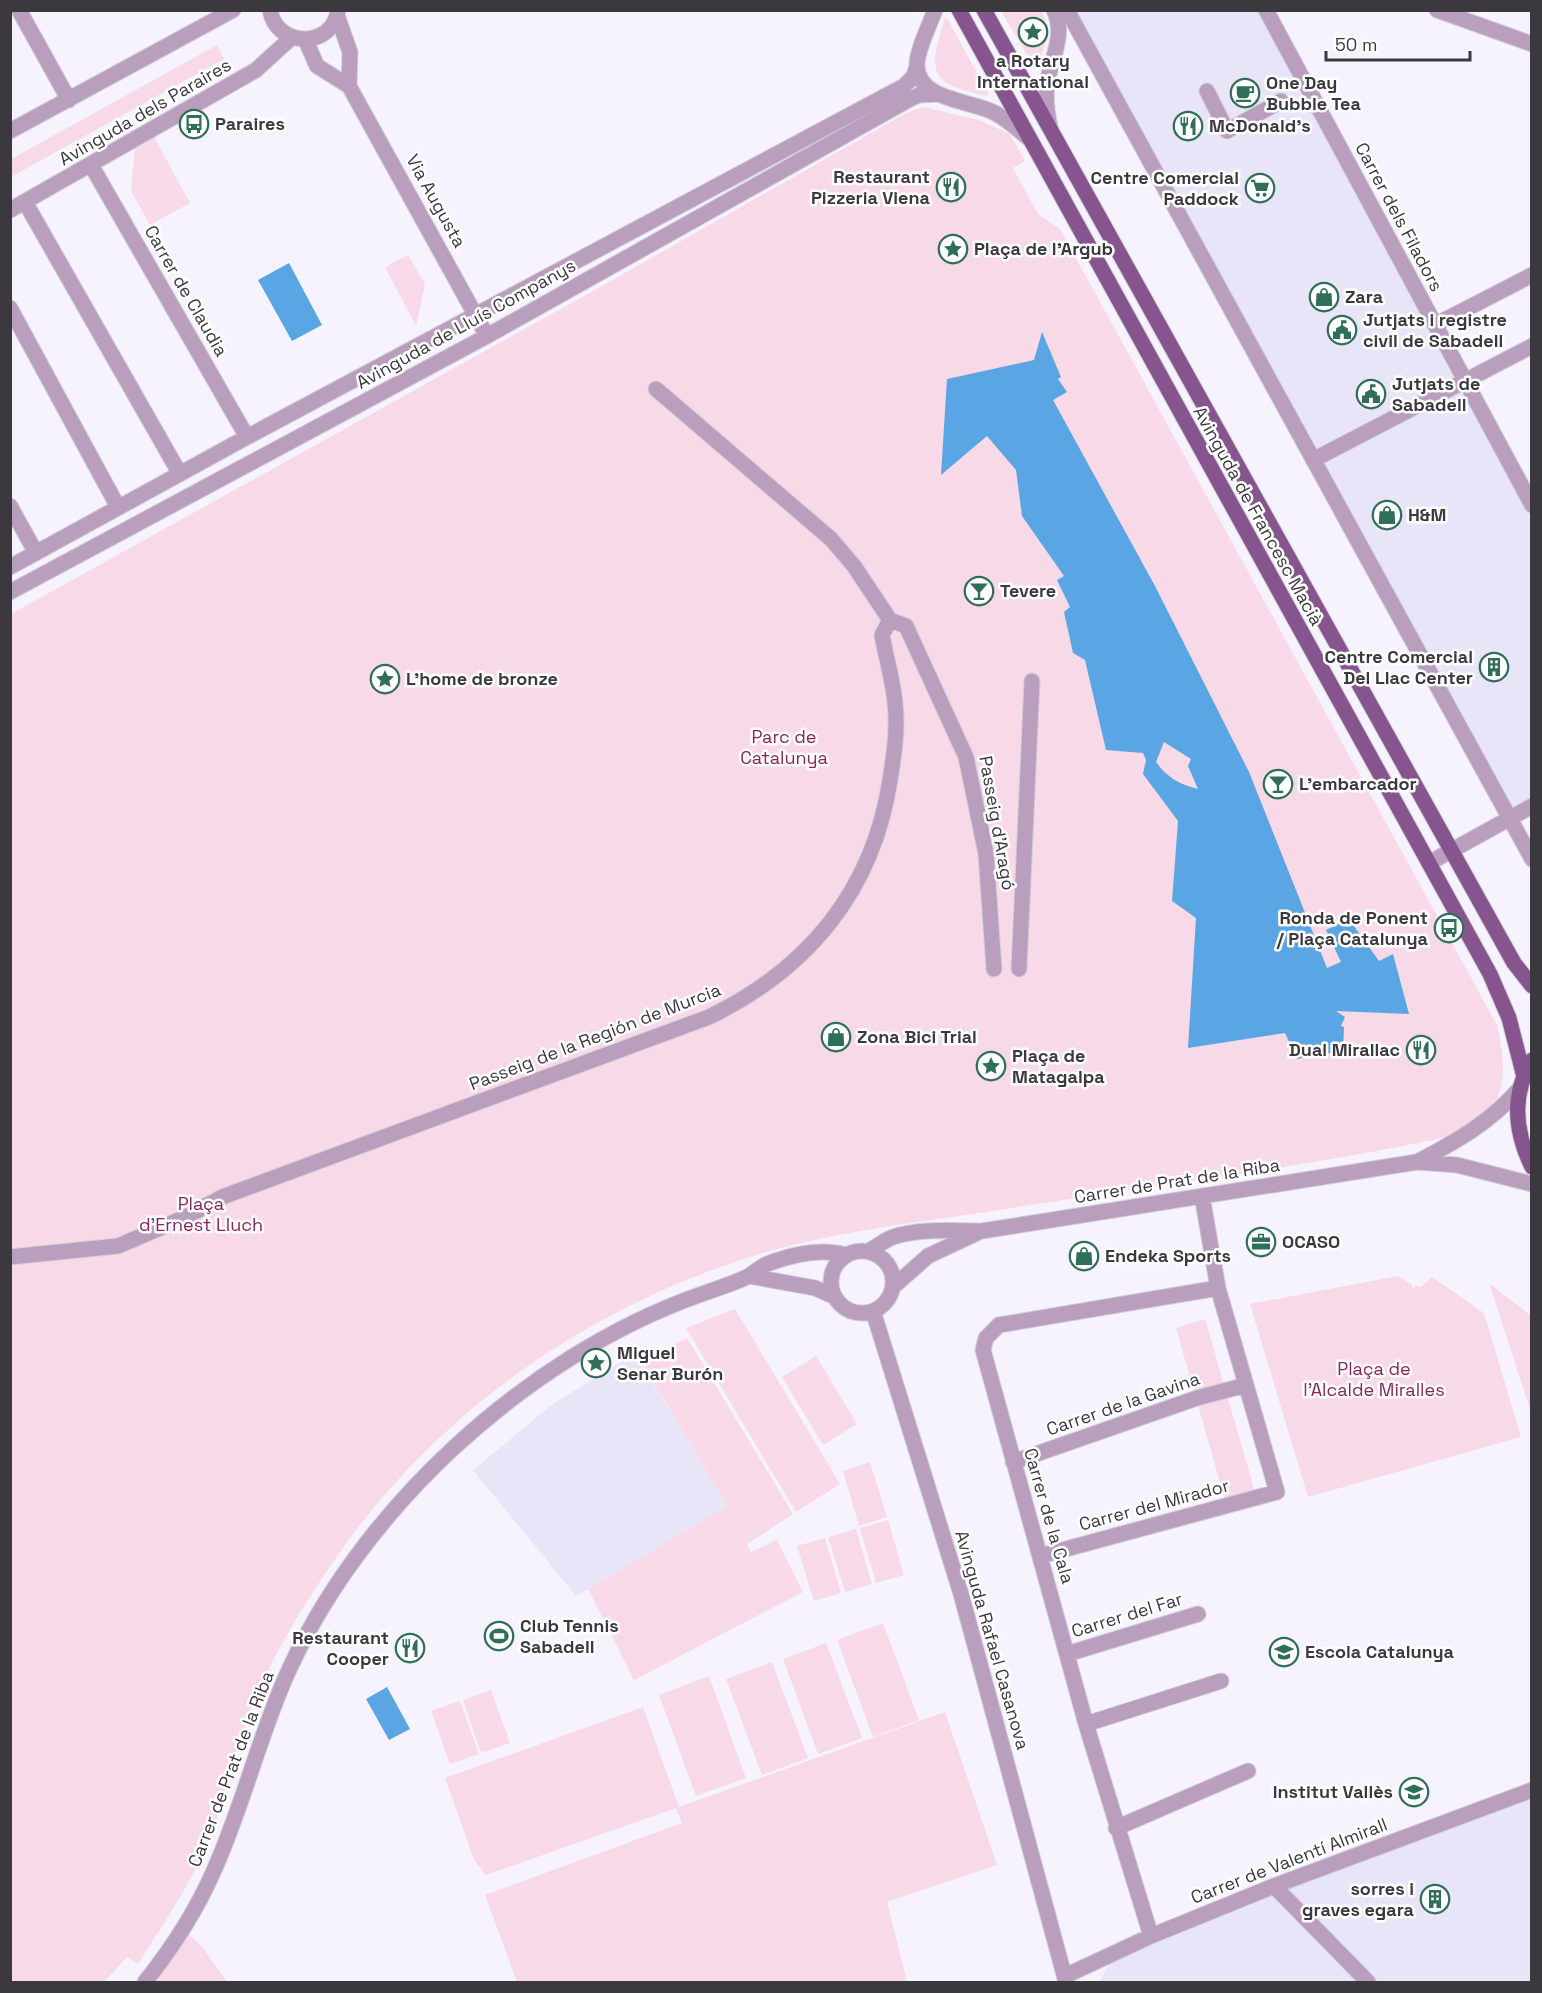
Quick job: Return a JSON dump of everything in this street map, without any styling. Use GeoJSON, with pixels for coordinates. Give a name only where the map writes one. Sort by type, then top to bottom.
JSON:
{"type":"FeatureCollection","features":[{"type":"Feature","properties":{"kind":"main road","name":"Avinguda de Francesc Macià"},"geometry":{"type":"LineString","coordinates":[[959,10],[1503,1001],[1522,1082]]}},
{"type":"Feature","properties":{"kind":"main road","name":"Avinguda de Francesc Macià"},"geometry":{"type":"LineString","coordinates":[[984,10],[1514,963],[1532,986]]}},
{"type":"Feature","properties":{"kind":"main road"},"geometry":{"type":"LineString","coordinates":[[1532,1060],[1517,1098],[1518,1132],[1532,1167]]}},
{"type":"Feature","properties":{"kind":"street"},"geometry":{"type":"LineString","coordinates":[[19,10],[69,100]]}},
{"type":"Feature","properties":{"kind":"street"},"geometry":{"type":"LineString","coordinates":[[10,131],[233,10]]}},
{"type":"Feature","properties":{"kind":"street","name":"Via Augusta"},"geometry":{"type":"LineString","coordinates":[[270,10],[279,30],[298,39],[317,66],[349,86],[487,336]]}},
{"type":"Feature","properties":{"kind":"street"},"geometry":{"type":"LineString","coordinates":[[934,10],[917,66],[927,87],[939,94]]}},
{"type":"Feature","properties":{"kind":"street"},"geometry":{"type":"LineString","coordinates":[[1067,10],[1532,859]]}},
{"type":"Feature","properties":{"kind":"street","name":"Carrer dels Filadors"},"geometry":{"type":"LineString","coordinates":[[1266,10],[1532,505]]}},
{"type":"Feature","properties":{"kind":"street"},"geometry":{"type":"LineString","coordinates":[[1437,10],[1532,44]]}},
{"type":"Feature","properties":{"kind":"street","name":"Avinguda de Francesc Macià"},"geometry":{"type":"LineString","coordinates":[[1051,130],[1046,98],[1047,83],[1060,32],[1054,11]]}},
{"type":"Feature","properties":{"kind":"street"},"geometry":{"type":"LineString","coordinates":[[338,13],[350,52],[349,86]]}},
{"type":"Feature","properties":{"kind":"street","name":"Avinguda dels Paraires"},"geometry":{"type":"LineString","coordinates":[[10,210],[256,70],[298,39],[320,37],[331,28],[338,13]]}},
{"type":"Feature","properties":{"kind":"street","name":"Avinguda de Lluís Companys"},"geometry":{"type":"LineString","coordinates":[[10,567],[247,437],[904,86],[914,76],[917,66]]}},
{"type":"Feature","properties":{"kind":"street","name":"Avinguda de Francesc Macià"},"geometry":{"type":"LineString","coordinates":[[993,112],[1012,109],[1033,98],[1042,91],[1047,83]]}},
{"type":"Feature","properties":{"kind":"street"},"geometry":{"type":"LineString","coordinates":[[1207,91],[1227,131],[1281,101]]}},
{"type":"Feature","properties":{"kind":"street","name":"Avinguda de Lluís Companys"},"geometry":{"type":"LineString","coordinates":[[12,592],[487,336],[910,99],[918,95],[939,94]]}},
{"type":"Feature","properties":{"kind":"street","name":"Avinguda de Francesc Macià"},"geometry":{"type":"LineString","coordinates":[[939,94],[993,112],[1029,138]]}},
{"type":"Feature","properties":{"kind":"street","name":"Carrer de Claudia"},"geometry":{"type":"LineString","coordinates":[[92,165],[247,437]]}},
{"type":"Feature","properties":{"kind":"street"},"geometry":{"type":"LineString","coordinates":[[25,202],[180,474]]}},
{"type":"Feature","properties":{"kind":"street"},"geometry":{"type":"LineString","coordinates":[[1435,325],[1532,275]]}},
{"type":"Feature","properties":{"kind":"street"},"geometry":{"type":"LineString","coordinates":[[10,308],[118,507]]}},
{"type":"Feature","properties":{"kind":"street"},"geometry":{"type":"LineString","coordinates":[[1313,460],[1532,346]]}},
{"type":"Feature","properties":{"kind":"street"},"geometry":{"type":"LineString","coordinates":[[656,389],[831,539],[854,566],[890,620]]}},
{"type":"Feature","properties":{"kind":"street"},"geometry":{"type":"LineString","coordinates":[[10,506],[36,553],[12,592]]}},
{"type":"Feature","properties":{"kind":"street","name":"Passeig d'Aragó"},"geometry":{"type":"LineString","coordinates":[[890,620],[906,626],[966,757],[986,854],[994,969]]}},
{"type":"Feature","properties":{"kind":"street","name":"Passeig de la Región de Murcia"},"geometry":{"type":"LineString","coordinates":[[10,1257],[118,1246],[170,1224],[222,1197],[709,1017],[740,1001],[778,976],[810,946],[843,908],[879,833],[887,800],[896,739],[896,704],[882,635],[890,620]]}},
{"type":"Feature","properties":{"kind":"street"},"geometry":{"type":"LineString","coordinates":[[1019,969],[1032,681]]}},
{"type":"Feature","properties":{"kind":"street"},"geometry":{"type":"LineString","coordinates":[[1429,863],[1532,806]]}},
{"type":"Feature","properties":{"kind":"street"},"geometry":{"type":"LineString","coordinates":[[1417,1162],[1474,1131],[1500,1111],[1522,1082]]}},
{"type":"Feature","properties":{"kind":"street"},"geometry":{"type":"LineString","coordinates":[[1417,1162],[1474,1168],[1532,1184]]}},
{"type":"Feature","properties":{"kind":"street","name":"Carrer de Prat de la Riba"},"geometry":{"type":"LineString","coordinates":[[869,1251],[892,1237],[935,1230],[982,1231],[1417,1162]]}},
{"type":"Feature","properties":{"kind":"street"},"geometry":{"type":"LineString","coordinates":[[1202,1196],[1218,1288],[1246,1385]]}},
{"type":"Feature","properties":{"kind":"street","name":"Carrer de Prat de la Riba"},"geometry":{"type":"LineString","coordinates":[[893,1287],[928,1256],[982,1231]]}},
{"type":"Feature","properties":{"kind":"street","name":"Carrer de Prat de la Riba"},"geometry":{"type":"LineString","coordinates":[[145,1983],[179,1936],[216,1868],[262,1734],[305,1640],[345,1575],[402,1498],[459,1443],[566,1361],[619,1330],[672,1304],[749,1276],[765,1265],[828,1250],[845,1255]]}},
{"type":"Feature","properties":{"kind":"street"},"geometry":{"type":"LineString","coordinates":[[749,1276],[815,1288],[835,1297],[847,1309],[855,1312],[873,1311],[889,1297],[893,1287],[893,1278],[885,1260],[869,1251],[845,1255],[834,1269],[831,1278],[835,1297]]}},
{"type":"Feature","properties":{"kind":"street","name":"Carrer de la Cala"},"geometry":{"type":"LineString","coordinates":[[1151,1936],[1116,1828],[984,1360],[986,1338],[999,1325],[1218,1288]]}},
{"type":"Feature","properties":{"kind":"street","name":"Avinguda Rafael Casanova"},"geometry":{"type":"LineString","coordinates":[[873,1311],[961,1594],[1066,1980]]}},
{"type":"Feature","properties":{"kind":"street","name":"Carrer de la Gavina"},"geometry":{"type":"LineString","coordinates":[[1013,1462],[1197,1398],[1246,1385]]}},
{"type":"Feature","properties":{"kind":"street","name":"Carrer del Mirador"},"geometry":{"type":"LineString","coordinates":[[1040,1556],[1277,1492],[1246,1385]]}},
{"type":"Feature","properties":{"kind":"street","name":"Carrer del Far"},"geometry":{"type":"LineString","coordinates":[[1067,1654],[1198,1614]]}},
{"type":"Feature","properties":{"kind":"street"},"geometry":{"type":"LineString","coordinates":[[1086,1724],[1221,1681]]}},
{"type":"Feature","properties":{"kind":"street"},"geometry":{"type":"LineString","coordinates":[[1116,1828],[1248,1771]]}},
{"type":"Feature","properties":{"kind":"street","name":"Carrer de Valentí Almirall"},"geometry":{"type":"LineString","coordinates":[[1066,1980],[1151,1936],[1274,1886],[1532,1790]]}},
{"type":"Feature","properties":{"kind":"street"},"geometry":{"type":"LineString","coordinates":[[1274,1886],[1368,1983]]}},
{"type":"Feature","properties":{"kind":"shaded area"},"geometry":{"type":"Polygon","coordinates":[[[1072,10],[1266,11],[1531,505],[1531,804],[1510,816],[1072,10]]]}},
{"type":"Feature","properties":{"kind":"shaded area"},"geometry":{"type":"Polygon","coordinates":[[[636,1353],[727,1506],[576,1596],[473,1470],[554,1403],[636,1353]]]}},
{"type":"Feature","properties":{"kind":"shaded area"},"geometry":{"type":"Polygon","coordinates":[[[1531,1792],[1531,1982],[1099,1982],[1116,1953],[1531,1792]]]}},
{"type":"Feature","properties":{"kind":"green space"},"geometry":{"type":"Polygon","coordinates":[[[1001,11],[1041,11],[1046,32],[1042,56],[1036,70],[1001,11]]]}},
{"type":"Feature","properties":{"kind":"green space"},"geometry":{"type":"Polygon","coordinates":[[[947,18],[988,96],[954,87],[938,74],[935,65],[936,53],[944,20],[947,18]]]}},
{"type":"Feature","properties":{"kind":"green space"},"geometry":{"type":"Polygon","coordinates":[[[217,45],[224,59],[11,177],[11,159],[217,45]]]}},
{"type":"Feature","properties":{"kind":"green space","name":"Parc de Catalunya"},"geometry":{"type":"Polygon","coordinates":[[[923,107],[979,120],[1010,134],[1025,161],[1013,168],[1038,214],[1060,229],[1497,1025],[1503,1071],[1497,1098],[1490,1110],[1465,1131],[1433,1140],[1266,1170],[866,1230],[776,1249],[687,1280],[629,1306],[573,1337],[520,1372],[469,1411],[422,1454],[379,1501],[340,1552],[304,1607],[261,1685],[246,1724],[210,1838],[180,1898],[138,1964],[127,1957],[104,1982],[11,1982],[11,614],[602,286],[906,113],[923,107]]]}},
{"type":"Feature","properties":{"kind":"green space"},"geometry":{"type":"Polygon","coordinates":[[[154,137],[190,203],[150,225],[131,191],[135,147],[154,137]]]}},
{"type":"Feature","properties":{"kind":"green space"},"geometry":{"type":"Polygon","coordinates":[[[408,255],[425,284],[416,326],[385,267],[408,255]]]}},
{"type":"Feature","properties":{"kind":"green space","name":"Plaça de l'Alcalde Miralles"},"geometry":{"type":"Polygon","coordinates":[[[1398,1276],[1411,1284],[1413,1289],[1415,1286],[1421,1287],[1432,1277],[1484,1313],[1521,1437],[1308,1497],[1250,1304],[1398,1276]]]}},
{"type":"Feature","properties":{"kind":"green space"},"geometry":{"type":"Polygon","coordinates":[[[1489,1283],[1531,1316],[1531,1412],[1489,1283]]]}},
{"type":"Feature","properties":{"kind":"green space"},"geometry":{"type":"Polygon","coordinates":[[[735,1309],[840,1484],[796,1512],[686,1328],[735,1309]]]}},
{"type":"Feature","properties":{"kind":"green space"},"geometry":{"type":"Polygon","coordinates":[[[1205,1319],[1255,1492],[1225,1500],[1176,1328],[1205,1319]]]}},
{"type":"Feature","properties":{"kind":"green space"},"geometry":{"type":"Polygon","coordinates":[[[687,1338],[793,1514],[747,1544],[751,1552],[777,1540],[803,1592],[634,1680],[588,1589],[727,1506],[642,1362],[687,1338]]]}},
{"type":"Feature","properties":{"kind":"green space"},"geometry":{"type":"Polygon","coordinates":[[[816,1356],[857,1424],[823,1445],[782,1377],[816,1356]]]}},
{"type":"Feature","properties":{"kind":"green space"},"geometry":{"type":"Polygon","coordinates":[[[870,1462],[887,1517],[859,1526],[843,1471],[870,1462]]]}},
{"type":"Feature","properties":{"kind":"green space"},"geometry":{"type":"Polygon","coordinates":[[[888,1520],[904,1575],[876,1583],[860,1528],[888,1520]]]}},
{"type":"Feature","properties":{"kind":"green space"},"geometry":{"type":"Polygon","coordinates":[[[856,1529],[872,1584],[845,1592],[828,1537],[856,1529]]]}},
{"type":"Feature","properties":{"kind":"green space"},"geometry":{"type":"Polygon","coordinates":[[[825,1538],[841,1593],[814,1601],[797,1546],[825,1538]]]}},
{"type":"Feature","properties":{"kind":"green space"},"geometry":{"type":"Polygon","coordinates":[[[883,1623],[919,1720],[873,1737],[837,1640],[883,1623]]]}},
{"type":"Feature","properties":{"kind":"green space"},"geometry":{"type":"Polygon","coordinates":[[[826,1643],[862,1738],[818,1754],[783,1659],[826,1643]]]}},
{"type":"Feature","properties":{"kind":"green space"},"geometry":{"type":"Polygon","coordinates":[[[772,1662],[808,1758],[762,1775],[726,1679],[772,1662]]]}},
{"type":"Feature","properties":{"kind":"green space"},"geometry":{"type":"Polygon","coordinates":[[[709,1676],[746,1778],[696,1796],[659,1695],[709,1676]]]}},
{"type":"Feature","properties":{"kind":"green space"},"geometry":{"type":"Polygon","coordinates":[[[491,1690],[510,1743],[481,1753],[463,1700],[491,1690]]]}},
{"type":"Feature","properties":{"kind":"green space"},"geometry":{"type":"Polygon","coordinates":[[[460,1701],[479,1754],[450,1764],[431,1711],[460,1701]]]}},
{"type":"Feature","properties":{"kind":"green space"},"geometry":{"type":"Polygon","coordinates":[[[643,1707],[679,1807],[945,1712],[997,1865],[887,1902],[907,1982],[517,1982],[485,1895],[682,1823],[676,1808],[486,1875],[474,1860],[445,1778],[643,1707]]]}},
{"type":"Feature","properties":{"kind":"green space"},"geometry":{"type":"Polygon","coordinates":[[[183,1929],[203,1948],[227,1982],[145,1982],[183,1929]]]}},
{"type":"Feature","properties":{"kind":"water"},"geometry":{"type":"Polygon","coordinates":[[[289,263],[322,325],[292,341],[258,280],[289,263]]]}},
{"type":"Feature","properties":{"kind":"water"},"geometry":{"type":"Polygon","coordinates":[[[1042,332],[1061,377],[1058,379],[1067,392],[1053,400],[1155,586],[1249,772],[1327,968],[1341,962],[1326,930],[1349,919],[1379,961],[1393,954],[1409,1014],[1336,1011],[1345,1017],[1341,1026],[1344,1027],[1343,1051],[1297,1059],[1285,1033],[1188,1048],[1196,918],[1172,901],[1178,821],[1143,774],[1146,760],[1143,753],[1106,750],[1085,660],[1073,653],[1064,612],[1070,607],[1057,580],[1064,576],[1022,516],[1016,470],[987,436],[941,475],[947,379],[1034,360],[1042,332]],[[1164,742],[1156,762],[1174,780],[1198,789],[1188,766],[1191,759],[1164,742]]]}},
{"type":"Feature","properties":{"kind":"water"},"geometry":{"type":"Polygon","coordinates":[[[387,1687],[410,1729],[389,1740],[366,1699],[387,1687]]]}},
{"type":"Feature","properties":{"kind":"place","name":"a Rotary International"},"geometry":{"type":"Point","coordinates":[1033,32]}},
{"type":"Feature","properties":{"kind":"place","name":"One Day Bubble Tea"},"geometry":{"type":"Point","coordinates":[1245,93]}},
{"type":"Feature","properties":{"kind":"place","name":"Paraires"},"geometry":{"type":"Point","coordinates":[194,124]}},
{"type":"Feature","properties":{"kind":"place","name":"McDonald's"},"geometry":{"type":"Point","coordinates":[1188,126]}},
{"type":"Feature","properties":{"kind":"place","name":"Restaurant Pizzeria Viena"},"geometry":{"type":"Point","coordinates":[951,187]}},
{"type":"Feature","properties":{"kind":"place","name":"Centre Comercial Paddock"},"geometry":{"type":"Point","coordinates":[1260,188]}},
{"type":"Feature","properties":{"kind":"place","name":"Plaça de l'Argub"},"geometry":{"type":"Point","coordinates":[953,249]}},
{"type":"Feature","properties":{"kind":"place","name":"Zara"},"geometry":{"type":"Point","coordinates":[1324,297]}},
{"type":"Feature","properties":{"kind":"place","name":"Jutjats i registre civil de Sabadell"},"geometry":{"type":"Point","coordinates":[1342,330]}},
{"type":"Feature","properties":{"kind":"place","name":"Jutjats de Sabadell"},"geometry":{"type":"Point","coordinates":[1371,394]}},
{"type":"Feature","properties":{"kind":"place","name":"H&M"},"geometry":{"type":"Point","coordinates":[1387,515]}},
{"type":"Feature","properties":{"kind":"place","name":"Tevere"},"geometry":{"type":"Point","coordinates":[979,591]}},
{"type":"Feature","properties":{"kind":"place","name":"Centre Comercial Del Llac Center"},"geometry":{"type":"Point","coordinates":[1494,667]}},
{"type":"Feature","properties":{"kind":"place","name":"L'home de bronze"},"geometry":{"type":"Point","coordinates":[385,679]}},
{"type":"Feature","properties":{"kind":"place","name":"L'embarcador"},"geometry":{"type":"Point","coordinates":[1278,784]}},
{"type":"Feature","properties":{"kind":"place","name":"Ronda de Ponent / Plaça Catalunya"},"geometry":{"type":"Point","coordinates":[1449,928]}},
{"type":"Feature","properties":{"kind":"place","name":"Zona Bici Trial"},"geometry":{"type":"Point","coordinates":[836,1037]}},
{"type":"Feature","properties":{"kind":"place","name":"Dual Mirallac"},"geometry":{"type":"Point","coordinates":[1421,1050]}},
{"type":"Feature","properties":{"kind":"place","name":"Plaça de Matagalpa"},"geometry":{"type":"Point","coordinates":[991,1066]}},
{"type":"Feature","properties":{"kind":"place","name":"OCASO"},"geometry":{"type":"Point","coordinates":[1261,1242]}},
{"type":"Feature","properties":{"kind":"place","name":"Endeka Sports"},"geometry":{"type":"Point","coordinates":[1084,1256]}},
{"type":"Feature","properties":{"kind":"place","name":"Miguel Senar Burón"},"geometry":{"type":"Point","coordinates":[596,1363]}},
{"type":"Feature","properties":{"kind":"place","name":"Club Tennis Sabadell"},"geometry":{"type":"Point","coordinates":[499,1636]}},
{"type":"Feature","properties":{"kind":"place","name":"Restaurant Cooper"},"geometry":{"type":"Point","coordinates":[410,1648]}},
{"type":"Feature","properties":{"kind":"place","name":"Escola Catalunya"},"geometry":{"type":"Point","coordinates":[1284,1652]}},
{"type":"Feature","properties":{"kind":"place","name":"Institut Vallès"},"geometry":{"type":"Point","coordinates":[1414,1792]}},
{"type":"Feature","properties":{"kind":"place","name":"sorres i graves egara"},"geometry":{"type":"Point","coordinates":[1435,1899]}},
{"type":"Feature","properties":{"kind":"park label","name":"Plaça d'Ernest Lluch"},"geometry":{"type":"Point","coordinates":[201,1214]}}]}
